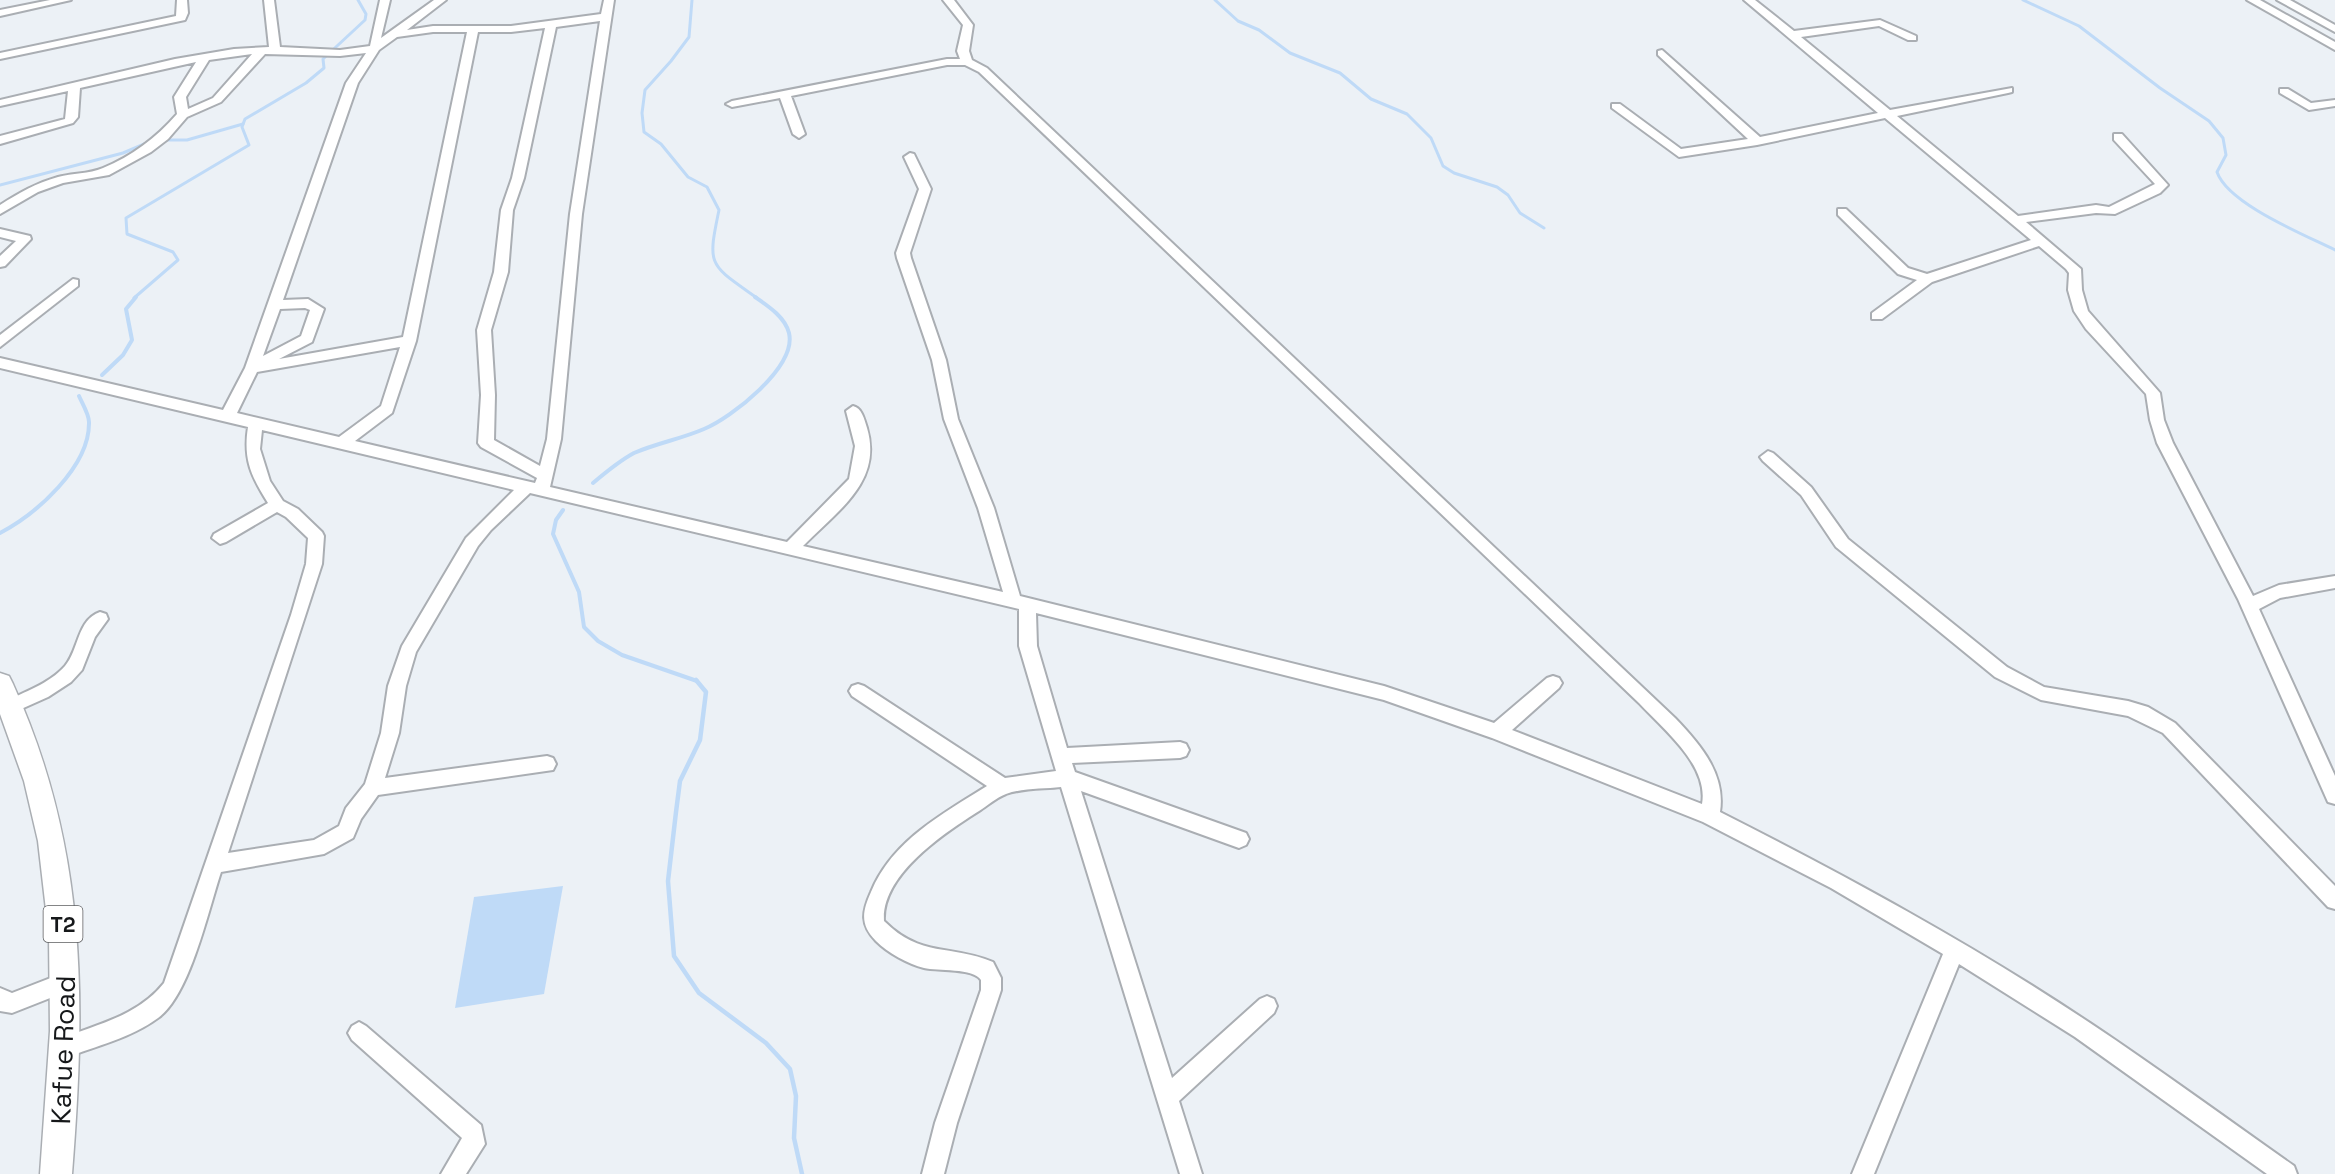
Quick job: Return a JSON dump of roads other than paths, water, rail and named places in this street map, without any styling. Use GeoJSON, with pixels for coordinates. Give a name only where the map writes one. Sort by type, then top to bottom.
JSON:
{"type":"FeatureCollection","features":[{"type":"Feature","properties":{"kind":"highway","name":"Kafue Road"},"geometry":{"type":"LineString","coordinates":[[5,696],[41,794],[56,870],[65,938],[65,1047],[56,1174]]}},
{"type":"Feature","properties":{"kind":"street"},"geometry":{"type":"LineString","coordinates":[[0,13],[66,0]]}},
{"type":"Feature","properties":{"kind":"street"},"geometry":{"type":"LineString","coordinates":[[0,56],[181,18],[182,0]]}},
{"type":"Feature","properties":{"kind":"street"},"geometry":{"type":"LineString","coordinates":[[0,210],[48,184],[96,175],[114,168],[164,136],[183,115],[216,100],[269,49],[269,0]]}},
{"type":"Feature","properties":{"kind":"street"},"geometry":{"type":"LineString","coordinates":[[228,416],[257,367],[272,304],[341,108],[352,83],[375,48],[377,28],[385,0]]}},
{"type":"Feature","properties":{"kind":"street"},"geometry":{"type":"LineString","coordinates":[[0,103],[204,58],[269,49],[312,55],[348,54],[375,48],[441,0]]}},
{"type":"Feature","properties":{"kind":"street"},"geometry":{"type":"LineString","coordinates":[[216,864],[317,848],[346,832],[353,814],[373,788],[390,733],[397,686],[408,651],[472,542],[485,526],[537,485],[554,439],[576,214],[609,0]]}},
{"type":"Feature","properties":{"kind":"street"},"geometry":{"type":"LineString","coordinates":[[948,0],[968,25],[963,51],[967,62]]}},
{"type":"Feature","properties":{"kind":"street"},"geometry":{"type":"LineString","coordinates":[[1749,0],[2072,266],[2076,272],[2075,290],[2081,311],[2153,393],[2157,420],[2165,443],[2250,607],[2335,796]]}},
{"type":"Feature","properties":{"kind":"street"},"geometry":{"type":"LineString","coordinates":[[2252,0],[2335,47]]}},
{"type":"Feature","properties":{"kind":"street"},"geometry":{"type":"LineString","coordinates":[[2283,0],[2335,29]]}},
{"type":"Feature","properties":{"kind":"street"},"geometry":{"type":"LineString","coordinates":[[395,35],[433,29],[552,26],[607,17]]}},
{"type":"Feature","properties":{"kind":"street"},"geometry":{"type":"LineString","coordinates":[[1792,35],[1880,23],[1912,38]]}},
{"type":"Feature","properties":{"kind":"street"},"geometry":{"type":"LineString","coordinates":[[537,485],[486,443],[488,395],[483,337],[501,272],[507,210],[518,178],[552,26]]}},
{"type":"Feature","properties":{"kind":"street"},"geometry":{"type":"LineString","coordinates":[[341,444],[387,409],[409,341],[473,29]]}},
{"type":"Feature","properties":{"kind":"street"},"geometry":{"type":"LineString","coordinates":[[1662,53],[1757,141]]}},
{"type":"Feature","properties":{"kind":"street"},"geometry":{"type":"LineString","coordinates":[[183,115],[180,97],[204,58]]}},
{"type":"Feature","properties":{"kind":"street"},"geometry":{"type":"LineString","coordinates":[[732,104],[947,62],[967,62],[983,70],[1014,101],[1036,118],[1438,504],[1614,667],[1684,740],[1698,758],[1713,792],[1714,803],[1710,816]]}},
{"type":"Feature","properties":{"kind":"street"},"geometry":{"type":"LineString","coordinates":[[0,140],[69,121],[72,117],[74,87]]}},
{"type":"Feature","properties":{"kind":"street"},"geometry":{"type":"LineString","coordinates":[[1616,106],[1679,153],[1757,141],[2008,90]]}},
{"type":"Feature","properties":{"kind":"street"},"geometry":{"type":"LineString","coordinates":[[2284,91],[2309,107],[2335,103]]}},
{"type":"Feature","properties":{"kind":"street"},"geometry":{"type":"LineString","coordinates":[[784,94],[799,134]]}},
{"type":"Feature","properties":{"kind":"street"},"geometry":{"type":"LineString","coordinates":[[2015,220],[2096,209],[2111,211],[2162,185],[2118,137]]}},
{"type":"Feature","properties":{"kind":"street"},"geometry":{"type":"LineString","coordinates":[[910,158],[913,166],[923,178],[925,189],[903,253],[904,258],[939,360],[951,419],[1021,604],[1032,663],[1059,756],[1068,778],[1191,1174]]}},
{"type":"Feature","properties":{"kind":"street"},"geometry":{"type":"LineString","coordinates":[[1842,212],[1903,271],[1927,279]]}},
{"type":"Feature","properties":{"kind":"street"},"geometry":{"type":"LineString","coordinates":[[0,233],[25,239],[0,263]]}},
{"type":"Feature","properties":{"kind":"street"},"geometry":{"type":"LineString","coordinates":[[1877,316],[1927,279],[2041,241]]}},
{"type":"Feature","properties":{"kind":"street"},"geometry":{"type":"LineString","coordinates":[[0,342],[73,283]]}},
{"type":"Feature","properties":{"kind":"street"},"geometry":{"type":"LineString","coordinates":[[257,367],[272,356],[307,339],[317,309],[308,303],[272,304]]}},
{"type":"Feature","properties":{"kind":"street"},"geometry":{"type":"LineString","coordinates":[[257,367],[409,341]]}},
{"type":"Feature","properties":{"kind":"street"},"geometry":{"type":"LineString","coordinates":[[0,363],[341,444],[537,485],[790,549],[1161,636],[1384,693],[1497,732],[1710,816],[1838,882],[1955,950],[2082,1030],[2286,1174]]}},
{"type":"Feature","properties":{"kind":"street"},"geometry":{"type":"LineString","coordinates":[[790,549],[856,482],[861,471],[864,448],[863,433],[854,411]]}},
{"type":"Feature","properties":{"kind":"street"},"geometry":{"type":"LineString","coordinates":[[65,1047],[149,1014],[164,1002],[172,989],[216,864],[314,564],[316,536],[292,513],[278,505],[256,466],[252,449],[256,424]]}},
{"type":"Feature","properties":{"kind":"street"},"geometry":{"type":"LineString","coordinates":[[1768,457],[1806,490],[1842,543],[2001,672],[2029,689],[2055,697],[2136,708],[2155,717],[2169,728],[2335,900]]}},
{"type":"Feature","properties":{"kind":"street"},"geometry":{"type":"LineString","coordinates":[[220,538],[278,505]]}},
{"type":"Feature","properties":{"kind":"street"},"geometry":{"type":"LineString","coordinates":[[2250,607],[2259,599],[2274,593],[2335,582]]}},
{"type":"Feature","properties":{"kind":"street"},"geometry":{"type":"LineString","coordinates":[[5,696],[57,682],[71,671],[86,635],[100,619]]}},
{"type":"Feature","properties":{"kind":"street"},"geometry":{"type":"LineString","coordinates":[[1497,732],[1553,683]]}},
{"type":"Feature","properties":{"kind":"street"},"geometry":{"type":"LineString","coordinates":[[858,691],[1003,786]]}},
{"type":"Feature","properties":{"kind":"street"},"geometry":{"type":"LineString","coordinates":[[1059,756],[1180,750]]}},
{"type":"Feature","properties":{"kind":"street"},"geometry":{"type":"LineString","coordinates":[[373,788],[547,764]]}},
{"type":"Feature","properties":{"kind":"street"},"geometry":{"type":"LineString","coordinates":[[933,1174],[946,1123],[991,990],[991,978],[986,969],[974,964],[924,958],[892,943],[874,925],[873,909],[878,893],[916,845],[942,824],[1003,786],[1068,778],[1239,839]]}},
{"type":"Feature","properties":{"kind":"street"},"geometry":{"type":"LineString","coordinates":[[1863,1174],[1955,950]]}},
{"type":"Feature","properties":{"kind":"street"},"geometry":{"type":"LineString","coordinates":[[0,998],[3,1002],[12,1003],[66,982]]}},
{"type":"Feature","properties":{"kind":"street"},"geometry":{"type":"LineString","coordinates":[[1168,1096],[1267,1006]]}},
{"type":"Feature","properties":{"kind":"street"},"geometry":{"type":"LineString","coordinates":[[358,1033],[473,1133],[474,1144],[452,1174]]}},
{"type":"Feature","properties":{"kind":"water"},"geometry":{"type":"Polygon","coordinates":[[[563,886],[544,994],[455,1008],[474,897],[563,886]]]}},
{"type":"Feature","properties":{"kind":"waterway"},"geometry":{"type":"LineString","coordinates":[[134,298],[178,260],[173,252],[127,234],[126,218],[249,145],[242,127],[245,119],[306,83],[324,68],[323,59],[365,20],[366,14],[358,0]]}},
{"type":"Feature","properties":{"kind":"waterway"},"geometry":{"type":"LineString","coordinates":[[692,0],[689,37],[645,90],[642,113],[644,132],[661,144],[688,177],[707,187],[719,210],[713,243],[715,263],[729,278],[757,298]]}},
{"type":"Feature","properties":{"kind":"waterway"},"geometry":{"type":"LineString","coordinates":[[1215,0],[1238,21],[1259,30],[1290,53],[1340,73],[1371,99],[1407,114],[1431,138],[1443,166],[1454,173],[1497,187],[1508,195],[1520,213],[1544,228]]}},
{"type":"Feature","properties":{"kind":"waterway"},"geometry":{"type":"LineString","coordinates":[[2023,0],[2079,26],[2160,88],[2209,121],[2223,138],[2226,155],[2217,172],[2224,184],[2251,207],[2335,250]]}},
{"type":"Feature","properties":{"kind":"waterway"},"geometry":{"type":"LineString","coordinates":[[167,140],[187,140],[243,124]]}},
{"type":"Feature","properties":{"kind":"waterway"},"geometry":{"type":"LineString","coordinates":[[0,185],[123,153],[149,142]]}},
{"type":"Feature","properties":{"kind":"waterway"},"geometry":{"type":"LineString","coordinates":[[102,375],[123,355],[132,340],[126,309],[136,297]]}},
{"type":"Feature","properties":{"kind":"waterway"},"geometry":{"type":"LineString","coordinates":[[593,483],[634,453],[716,423],[760,390],[783,361],[789,346],[789,333],[780,317],[755,297]]}},
{"type":"Feature","properties":{"kind":"waterway"},"geometry":{"type":"LineString","coordinates":[[0,533],[44,501],[71,472],[81,456],[87,439],[89,422],[79,396]]}},
{"type":"Feature","properties":{"kind":"waterway"},"geometry":{"type":"LineString","coordinates":[[563,510],[556,520],[553,534],[579,592],[584,627],[598,641],[622,655],[697,681]]}},
{"type":"Feature","properties":{"kind":"waterway"},"geometry":{"type":"LineString","coordinates":[[697,681],[706,692],[700,740],[680,781],[668,881],[674,956],[699,993],[766,1043],[790,1069],[796,1096],[794,1138],[802,1174]]}}]}
